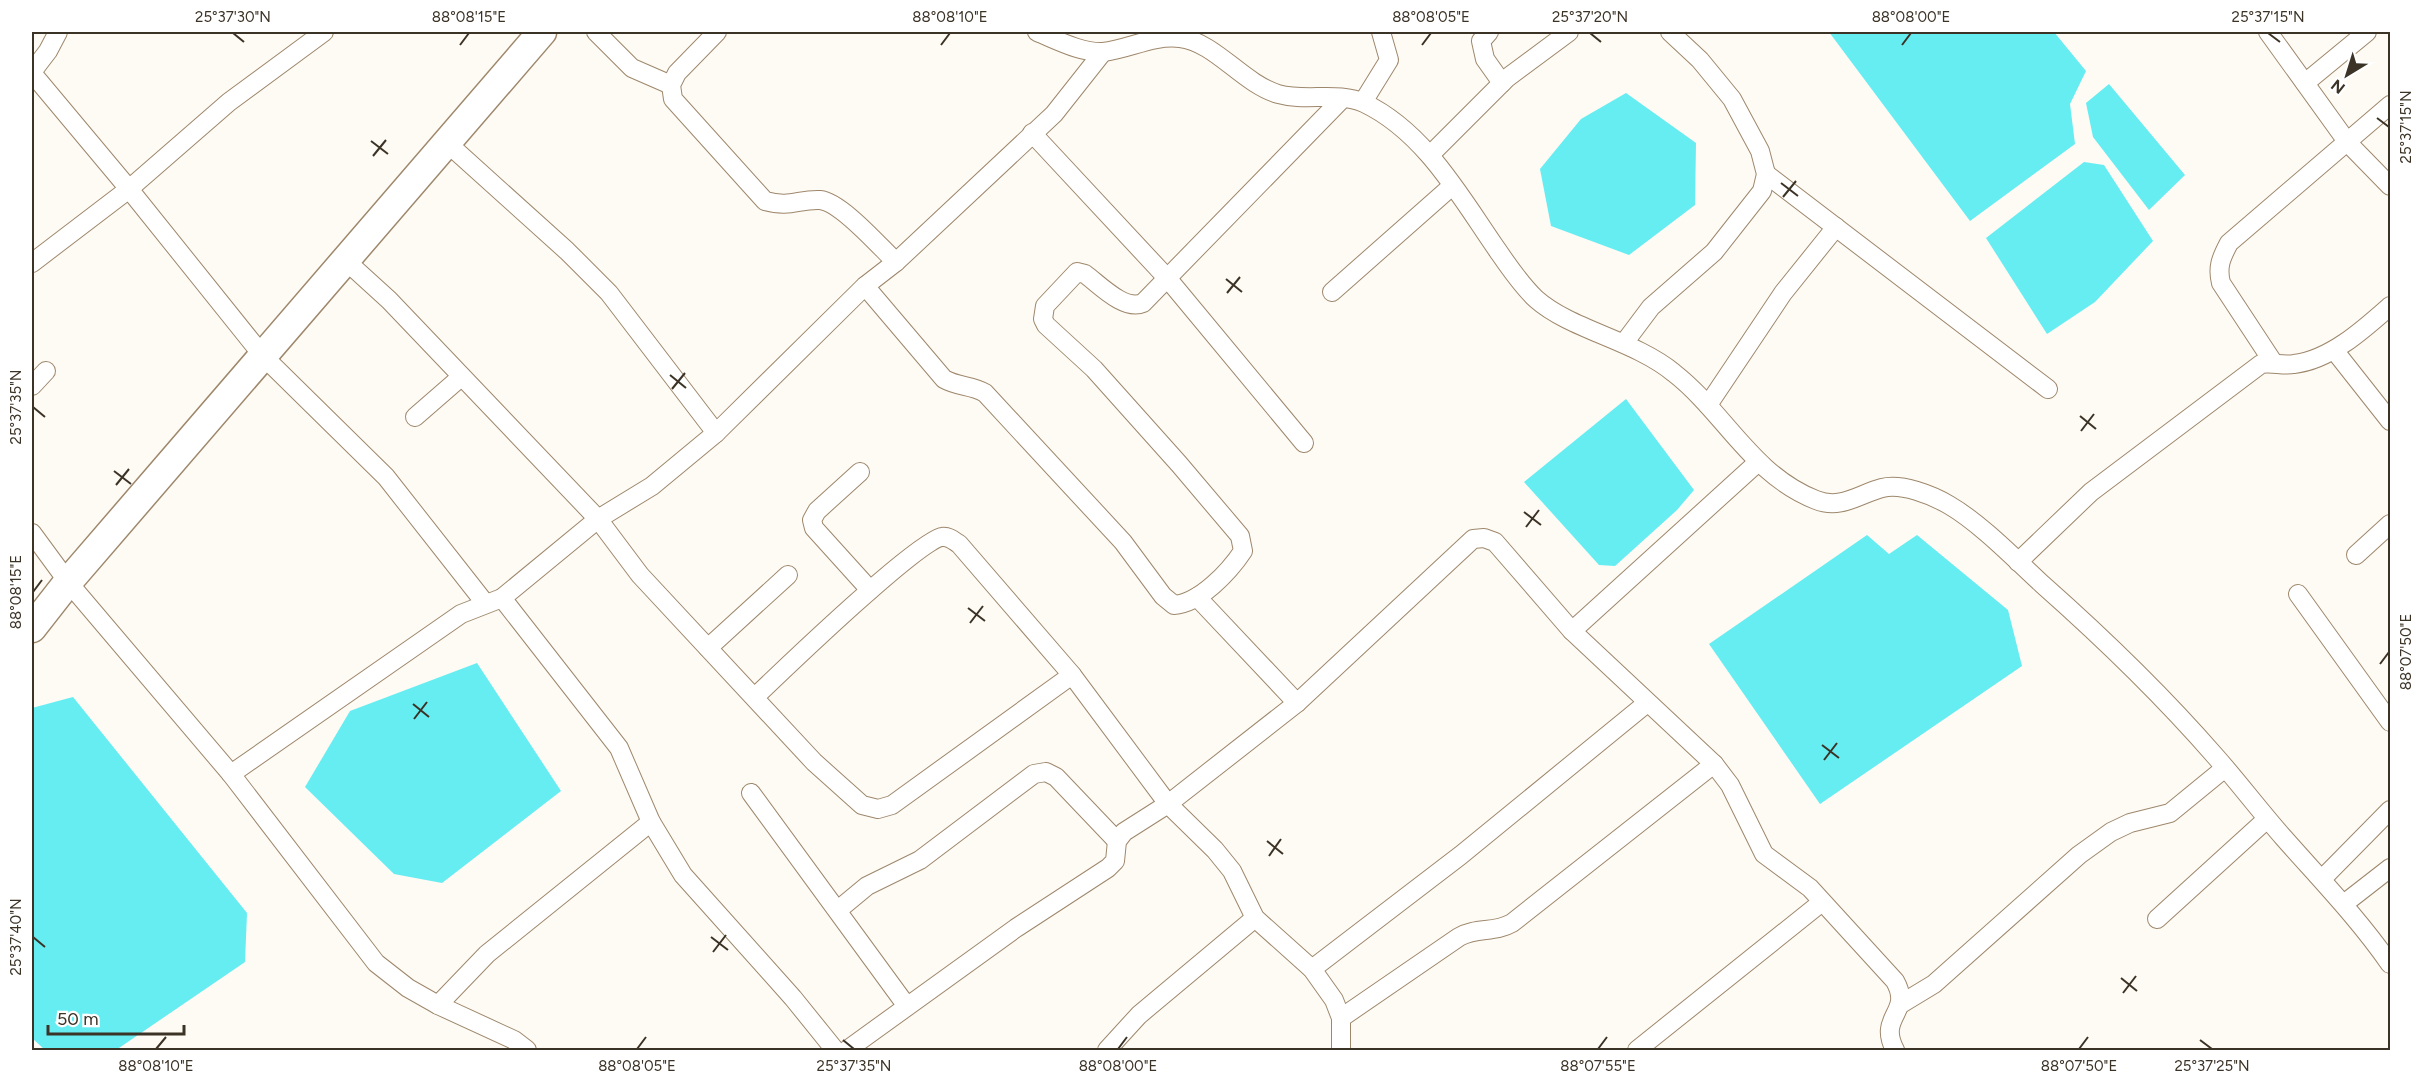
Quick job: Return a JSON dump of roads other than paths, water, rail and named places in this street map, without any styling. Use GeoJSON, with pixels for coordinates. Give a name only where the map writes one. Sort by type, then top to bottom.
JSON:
{"type":"FeatureCollection","features":[{"type":"Feature","properties":{"kind":"main road"},"geometry":{"type":"LineString","coordinates":[[32,628],[68,582],[344,259],[542,32]]}},
{"type":"Feature","properties":{"kind":"street"},"geometry":{"type":"LineString","coordinates":[[58,32],[48,51],[32,72],[263,356],[386,477],[619,747],[651,822],[695,890],[793,998],[835,1050]]}},
{"type":"Feature","properties":{"kind":"street"},"geometry":{"type":"LineString","coordinates":[[32,263],[129,189],[230,102],[324,32]]}},
{"type":"Feature","properties":{"kind":"street"},"geometry":{"type":"LineString","coordinates":[[596,32],[632,68],[671,85]]}},
{"type":"Feature","properties":{"kind":"street"},"geometry":{"type":"LineString","coordinates":[[717,32],[677,73],[671,85],[673,99],[765,201],[782,206],[824,201],[837,207],[896,262]]}},
{"type":"Feature","properties":{"kind":"street"},"geometry":{"type":"LineString","coordinates":[[1037,32],[1069,45],[1103,52],[1160,37],[1200,37],[1255,84],[1279,94],[1304,98],[1343,98],[1363,102],[1398,126],[1430,154],[1513,272],[1535,298],[1564,316],[1624,343],[1671,370],[1708,405],[1757,463],[1805,496],[1822,503],[1837,504],[1855,500],[1887,486],[1920,492],[1951,506],[2018,562],[2129,664],[2345,903],[2391,964]]}},
{"type":"Feature","properties":{"kind":"street"},"geometry":{"type":"LineString","coordinates":[[1363,102],[1389,60],[1381,32]]}},
{"type":"Feature","properties":{"kind":"street"},"geometry":{"type":"LineString","coordinates":[[1489,32],[1481,41],[1481,50],[1502,83]]}},
{"type":"Feature","properties":{"kind":"street"},"geometry":{"type":"LineString","coordinates":[[1430,154],[1502,83],[1569,32]]}},
{"type":"Feature","properties":{"kind":"street"},"geometry":{"type":"LineString","coordinates":[[1624,343],[1651,307],[1714,252],[1762,191],[1766,174],[1760,151],[1732,99],[1700,60],[1670,32]]}},
{"type":"Feature","properties":{"kind":"street"},"geometry":{"type":"LineString","coordinates":[[2268,32],[2348,143],[2391,186]]}},
{"type":"Feature","properties":{"kind":"street"},"geometry":{"type":"LineString","coordinates":[[2305,83],[2367,32]]}},
{"type":"Feature","properties":{"kind":"street"},"geometry":{"type":"LineString","coordinates":[[231,774],[461,614],[493,601],[598,519],[652,486],[716,433],[865,286],[896,262],[1054,114],[1103,52]]}},
{"type":"Feature","properties":{"kind":"street"},"geometry":{"type":"LineString","coordinates":[[865,286],[944,380],[956,386],[970,386],[985,393],[1123,542],[1163,596],[1174,606],[1185,605],[1233,566],[1243,551],[1240,536],[1117,395],[1043,319],[1045,306],[1077,272],[1084,274],[1127,304],[1136,306],[1168,279],[1259,180],[1343,98]]}},
{"type":"Feature","properties":{"kind":"street"},"geometry":{"type":"LineString","coordinates":[[2273,362],[2221,284],[2218,270],[2220,259],[2229,243],[2391,105]]}},
{"type":"Feature","properties":{"kind":"street"},"geometry":{"type":"LineString","coordinates":[[1032,133],[1168,279],[1304,442]]}},
{"type":"Feature","properties":{"kind":"street"},"geometry":{"type":"LineString","coordinates":[[445,141],[567,251],[609,293],[716,433]]}},
{"type":"Feature","properties":{"kind":"street"},"geometry":{"type":"LineString","coordinates":[[1766,174],[2048,389]]}},
{"type":"Feature","properties":{"kind":"street"},"geometry":{"type":"LineString","coordinates":[[1332,292],[1452,186]]}},
{"type":"Feature","properties":{"kind":"street"},"geometry":{"type":"LineString","coordinates":[[1708,405],[1783,293],[1836,227]]}},
{"type":"Feature","properties":{"kind":"street"},"geometry":{"type":"LineString","coordinates":[[344,259],[389,300],[598,519],[640,575],[814,762],[862,805],[878,809],[892,805],[1072,675]]}},
{"type":"Feature","properties":{"kind":"street"},"geometry":{"type":"LineString","coordinates":[[2018,562],[2091,492],[2261,364],[2273,362],[2294,364],[2334,350],[2391,306]]}},
{"type":"Feature","properties":{"kind":"street"},"geometry":{"type":"LineString","coordinates":[[2334,350],[2391,421]]}},
{"type":"Feature","properties":{"kind":"street"},"geometry":{"type":"LineString","coordinates":[[32,386],[46,371]]}},
{"type":"Feature","properties":{"kind":"street"},"geometry":{"type":"LineString","coordinates":[[415,417],[461,377]]}},
{"type":"Feature","properties":{"kind":"street"},"geometry":{"type":"LineString","coordinates":[[1572,631],[1757,463]]}},
{"type":"Feature","properties":{"kind":"street"},"geometry":{"type":"LineString","coordinates":[[860,472],[817,511],[813,520],[814,528],[870,590]]}},
{"type":"Feature","properties":{"kind":"street"},"geometry":{"type":"LineString","coordinates":[[2356,555],[2391,524]]}},
{"type":"Feature","properties":{"kind":"street"},"geometry":{"type":"LineString","coordinates":[[32,533],[68,582],[231,774],[376,963],[408,988],[438,1005],[514,1040],[527,1050]]}},
{"type":"Feature","properties":{"kind":"street"},"geometry":{"type":"LineString","coordinates":[[755,697],[870,590],[928,543],[941,536],[950,538],[958,544],[1072,675],[1168,804],[1215,850],[1232,871],[1255,918],[1312,969],[1334,1000],[1341,1018],[1341,1050]]}},
{"type":"Feature","properties":{"kind":"street"},"geometry":{"type":"LineString","coordinates":[[847,1050],[906,1005],[1108,868],[1115,861],[1117,841],[1124,832],[1168,804],[1297,704],[1473,539],[1484,537],[1495,542],[1572,631],[1714,764],[1730,785],[1764,854],[1810,888],[1895,981],[1902,993],[1901,1004]]}},
{"type":"Feature","properties":{"kind":"street"},"geometry":{"type":"LineString","coordinates":[[708,648],[788,575]]}},
{"type":"Feature","properties":{"kind":"street"},"geometry":{"type":"LineString","coordinates":[[2298,594],[2391,722]]}},
{"type":"Feature","properties":{"kind":"street"},"geometry":{"type":"LineString","coordinates":[[1197,597],[1297,704]]}},
{"type":"Feature","properties":{"kind":"street"},"geometry":{"type":"LineString","coordinates":[[1312,969],[1461,855],[1647,703]]}},
{"type":"Feature","properties":{"kind":"street"},"geometry":{"type":"LineString","coordinates":[[1341,1018],[1459,937],[1467,933],[1493,931],[1512,923],[1714,764]]}},
{"type":"Feature","properties":{"kind":"street"},"geometry":{"type":"LineString","coordinates":[[1895,1050],[1889,1039],[1889,1022],[1901,1004],[1934,984],[2079,855],[2111,832],[2130,823],[2170,813],[2224,768]]}},
{"type":"Feature","properties":{"kind":"street"},"geometry":{"type":"LineString","coordinates":[[838,910],[867,886],[920,860],[1034,774],[1046,772],[1056,777],[1117,841]]}},
{"type":"Feature","properties":{"kind":"street"},"geometry":{"type":"LineString","coordinates":[[751,793],[906,1005]]}},
{"type":"Feature","properties":{"kind":"street"},"geometry":{"type":"LineString","coordinates":[[2322,879],[2391,810]]}},
{"type":"Feature","properties":{"kind":"street"},"geometry":{"type":"LineString","coordinates":[[2157,919],[2267,819]]}},
{"type":"Feature","properties":{"kind":"street"},"geometry":{"type":"LineString","coordinates":[[438,1005],[488,954],[651,822]]}},
{"type":"Feature","properties":{"kind":"street"},"geometry":{"type":"LineString","coordinates":[[2345,903],[2391,868]]}},
{"type":"Feature","properties":{"kind":"street"},"geometry":{"type":"LineString","coordinates":[[1649,1047],[1822,902]]}},
{"type":"Feature","properties":{"kind":"street"},"geometry":{"type":"LineString","coordinates":[[1107,1050],[1139,1014],[1255,918]]}},
{"type":"Feature","properties":{"kind":"water"},"geometry":{"type":"Polygon","coordinates":[[[1829,32],[2054,32],[2086,71],[2070,104],[2075,144],[1970,221],[1829,32]]]}},
{"type":"Feature","properties":{"kind":"water"},"geometry":{"type":"Polygon","coordinates":[[[2109,84],[2185,175],[2149,210],[2093,137],[2086,103],[2109,84]]]}},
{"type":"Feature","properties":{"kind":"water"},"geometry":{"type":"Polygon","coordinates":[[[1626,93],[1696,143],[1695,205],[1629,255],[1551,226],[1540,169],[1581,119],[1626,93]]]}},
{"type":"Feature","properties":{"kind":"water"},"geometry":{"type":"Polygon","coordinates":[[[2084,162],[2104,165],[2153,241],[2095,302],[2047,334],[1986,238],[2084,162]]]}},
{"type":"Feature","properties":{"kind":"water"},"geometry":{"type":"Polygon","coordinates":[[[1626,399],[1694,490],[1677,510],[1615,566],[1599,565],[1524,482],[1626,399]]]}},
{"type":"Feature","properties":{"kind":"water"},"geometry":{"type":"Polygon","coordinates":[[[1867,535],[1889,554],[1917,535],[2008,610],[2022,666],[1820,804],[1709,644],[1867,535]]]}},
{"type":"Feature","properties":{"kind":"water"},"geometry":{"type":"Polygon","coordinates":[[[477,663],[561,791],[442,883],[394,874],[305,787],[350,711],[477,663]]]}},
{"type":"Feature","properties":{"kind":"water"},"geometry":{"type":"Polygon","coordinates":[[[73,697],[247,913],[245,962],[116,1050],[45,1050],[32,1038],[32,708],[73,697]]]}}]}
